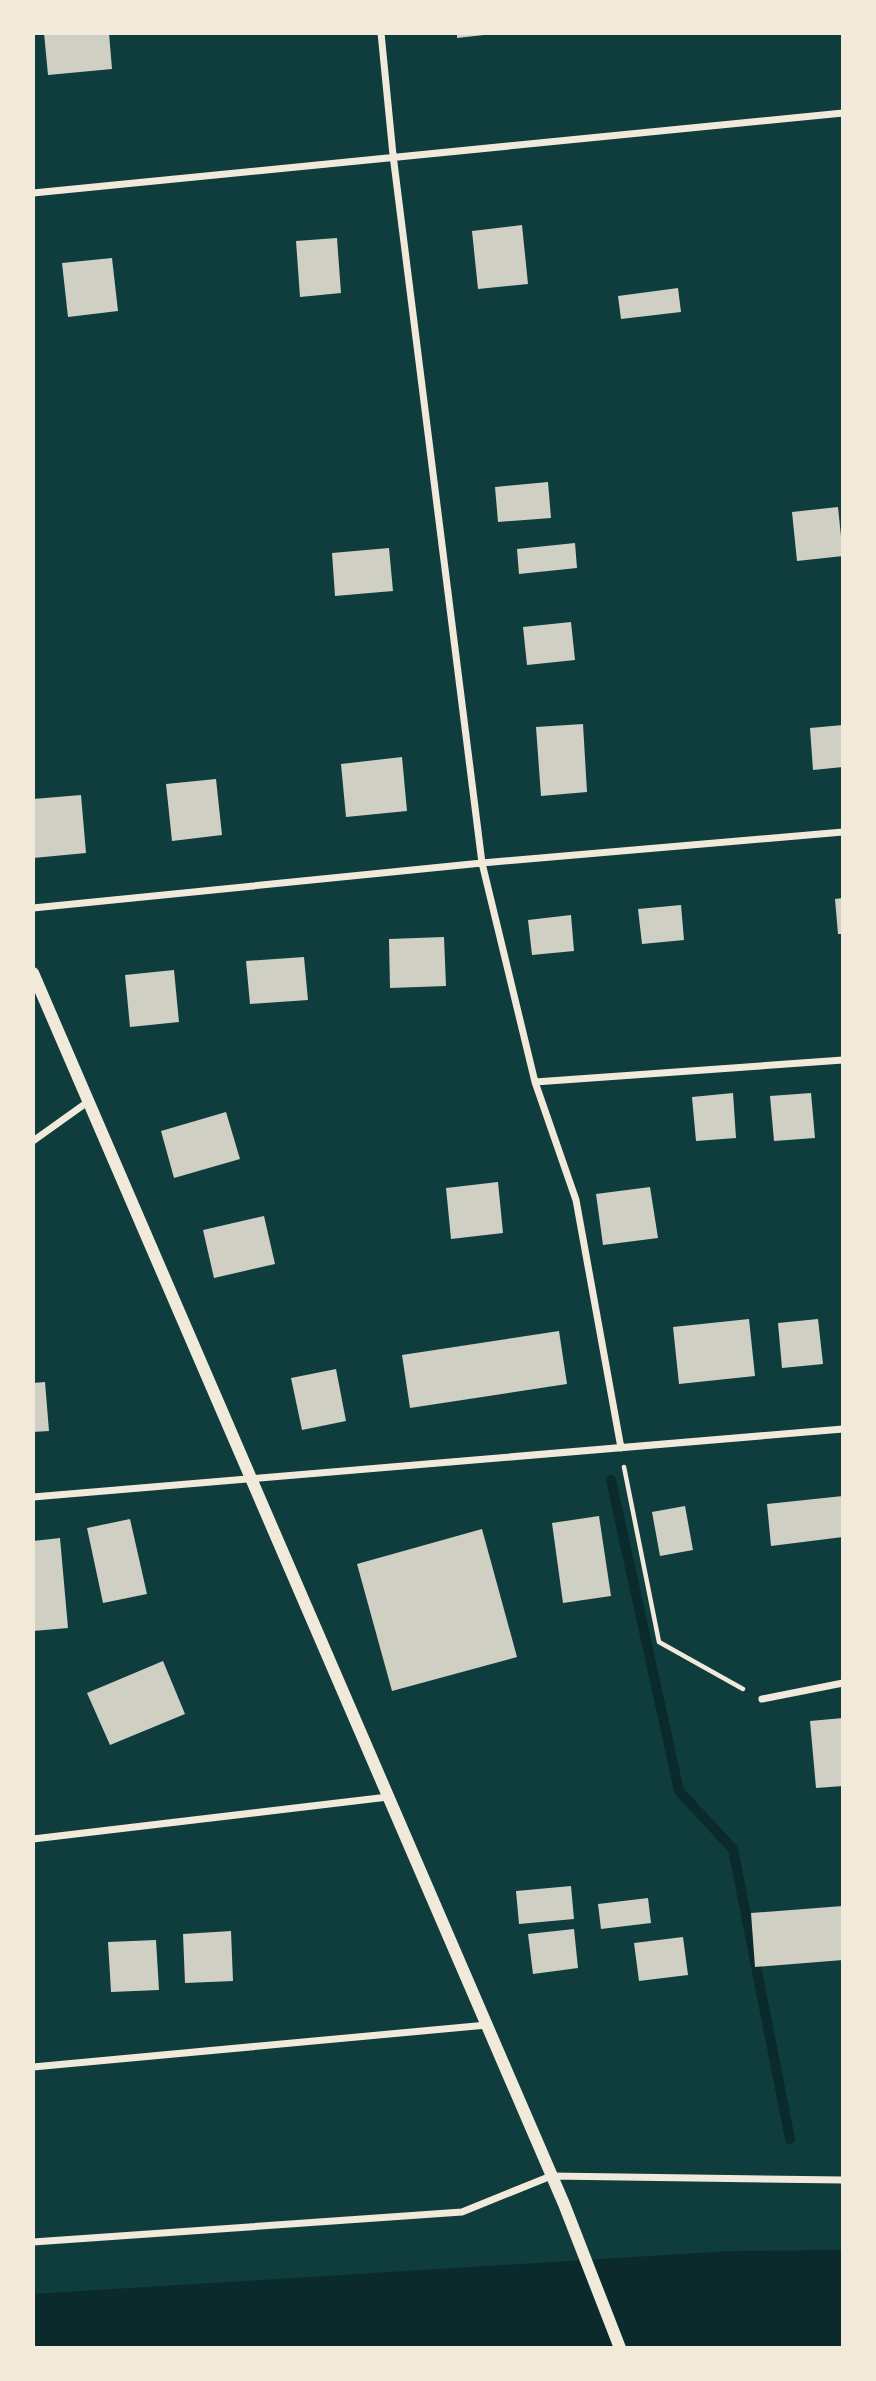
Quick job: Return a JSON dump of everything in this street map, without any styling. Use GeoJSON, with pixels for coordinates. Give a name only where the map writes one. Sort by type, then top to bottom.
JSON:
{"type":"FeatureCollection","features":[{"type":"Feature","properties":{"kind":"street"},"geometry":{"type":"LineString","coordinates":[[381,33],[393,155],[482,863],[535,1082],[576,1200],[621,1448]]}},
{"type":"Feature","properties":{"kind":"street"},"geometry":{"type":"LineString","coordinates":[[33,192],[843,113]]}},
{"type":"Feature","properties":{"kind":"street"},"geometry":{"type":"LineString","coordinates":[[33,908],[482,863],[843,832]]}},
{"type":"Feature","properties":{"kind":"street"},"geometry":{"type":"LineString","coordinates":[[33,973],[564,2204],[620,2348]]}},
{"type":"Feature","properties":{"kind":"street"},"geometry":{"type":"LineString","coordinates":[[535,1082],[843,1060]]}},
{"type":"Feature","properties":{"kind":"street"},"geometry":{"type":"LineString","coordinates":[[33,1142],[89,1101]]}},
{"type":"Feature","properties":{"kind":"street"},"geometry":{"type":"LineString","coordinates":[[33,1497],[843,1429]]}},
{"type":"Feature","properties":{"kind":"street"},"geometry":{"type":"LineString","coordinates":[[762,1699],[843,1683]]}},
{"type":"Feature","properties":{"kind":"street"},"geometry":{"type":"LineString","coordinates":[[33,1839],[388,1797]]}},
{"type":"Feature","properties":{"kind":"street"},"geometry":{"type":"LineString","coordinates":[[33,2067],[486,2025]]}},
{"type":"Feature","properties":{"kind":"street"},"geometry":{"type":"LineString","coordinates":[[33,2242],[462,2212],[551,2176],[843,2180]]}},
{"type":"Feature","properties":{"kind":"path"},"geometry":{"type":"LineString","coordinates":[[621,1448],[659,1642],[762,1699]]}},
{"type":"Feature","properties":{"kind":"water"},"geometry":{"type":"Polygon","coordinates":[[[843,2250],[843,2348],[33,2348],[33,2294],[731,2251],[843,2250]]]}},
{"type":"Feature","properties":{"kind":"building"},"geometry":{"type":"Polygon","coordinates":[[[44,33],[109,33],[112,69],[48,75],[44,33]]]}},
{"type":"Feature","properties":{"kind":"building"},"geometry":{"type":"Polygon","coordinates":[[[457,33],[484,33],[484,35],[457,38],[457,33]]]}},
{"type":"Feature","properties":{"kind":"building"},"geometry":{"type":"Polygon","coordinates":[[[522,225],[528,284],[478,289],[472,231],[522,225]]]}},
{"type":"Feature","properties":{"kind":"building"},"geometry":{"type":"Polygon","coordinates":[[[337,238],[341,293],[300,297],[296,241],[337,238]]]}},
{"type":"Feature","properties":{"kind":"building"},"geometry":{"type":"Polygon","coordinates":[[[112,258],[118,311],[68,317],[62,263],[112,258]]]}},
{"type":"Feature","properties":{"kind":"building"},"geometry":{"type":"Polygon","coordinates":[[[678,288],[681,312],[621,319],[618,296],[678,288]]]}},
{"type":"Feature","properties":{"kind":"building"},"geometry":{"type":"Polygon","coordinates":[[[548,482],[551,518],[498,522],[495,487],[548,482]]]}},
{"type":"Feature","properties":{"kind":"building"},"geometry":{"type":"Polygon","coordinates":[[[838,507],[843,556],[797,561],[792,512],[838,507]]]}},
{"type":"Feature","properties":{"kind":"building"},"geometry":{"type":"Polygon","coordinates":[[[575,543],[577,568],[519,574],[517,549],[575,543]]]}},
{"type":"Feature","properties":{"kind":"building"},"geometry":{"type":"Polygon","coordinates":[[[389,548],[393,591],[335,596],[332,553],[389,548]]]}},
{"type":"Feature","properties":{"kind":"building"},"geometry":{"type":"Polygon","coordinates":[[[571,622],[575,660],[527,665],[523,627],[571,622]]]}},
{"type":"Feature","properties":{"kind":"building"},"geometry":{"type":"Polygon","coordinates":[[[583,724],[587,792],[541,796],[536,727],[583,724]]]}},
{"type":"Feature","properties":{"kind":"building"},"geometry":{"type":"Polygon","coordinates":[[[843,725],[843,767],[813,770],[810,728],[843,725]]]}},
{"type":"Feature","properties":{"kind":"building"},"geometry":{"type":"Polygon","coordinates":[[[402,757],[407,811],[346,817],[341,764],[402,757]]]}},
{"type":"Feature","properties":{"kind":"building"},"geometry":{"type":"Polygon","coordinates":[[[216,779],[222,835],[172,841],[166,784],[216,779]]]}},
{"type":"Feature","properties":{"kind":"building"},"geometry":{"type":"Polygon","coordinates":[[[81,795],[86,853],[33,858],[33,799],[81,795]]]}},
{"type":"Feature","properties":{"kind":"building"},"geometry":{"type":"Polygon","coordinates":[[[843,898],[843,934],[838,934],[835,899],[843,898]]]}},
{"type":"Feature","properties":{"kind":"building"},"geometry":{"type":"Polygon","coordinates":[[[681,905],[684,940],[642,944],[638,909],[681,905]]]}},
{"type":"Feature","properties":{"kind":"building"},"geometry":{"type":"Polygon","coordinates":[[[571,915],[574,951],[532,955],[528,920],[571,915]]]}},
{"type":"Feature","properties":{"kind":"building"},"geometry":{"type":"Polygon","coordinates":[[[444,937],[446,986],[390,988],[389,939],[444,937]]]}},
{"type":"Feature","properties":{"kind":"building"},"geometry":{"type":"Polygon","coordinates":[[[304,957],[308,1000],[250,1004],[246,961],[304,957]]]}},
{"type":"Feature","properties":{"kind":"building"},"geometry":{"type":"Polygon","coordinates":[[[174,970],[179,1022],[130,1027],[125,975],[174,970]]]}},
{"type":"Feature","properties":{"kind":"building"},"geometry":{"type":"Polygon","coordinates":[[[733,1093],[736,1138],[696,1141],[692,1097],[733,1093]]]}},
{"type":"Feature","properties":{"kind":"building"},"geometry":{"type":"Polygon","coordinates":[[[811,1093],[815,1138],[774,1141],[770,1096],[811,1093]]]}},
{"type":"Feature","properties":{"kind":"building"},"geometry":{"type":"Polygon","coordinates":[[[226,1112],[240,1159],[174,1178],[161,1131],[226,1112]]]}},
{"type":"Feature","properties":{"kind":"building"},"geometry":{"type":"Polygon","coordinates":[[[498,1182],[503,1233],[451,1239],[446,1188],[498,1182]]]}},
{"type":"Feature","properties":{"kind":"building"},"geometry":{"type":"Polygon","coordinates":[[[650,1187],[658,1238],[603,1245],[596,1194],[650,1187]]]}},
{"type":"Feature","properties":{"kind":"building"},"geometry":{"type":"Polygon","coordinates":[[[264,1216],[275,1264],[214,1278],[203,1230],[264,1216]]]}},
{"type":"Feature","properties":{"kind":"building"},"geometry":{"type":"Polygon","coordinates":[[[749,1319],[755,1376],[679,1384],[673,1327],[749,1319]]]}},
{"type":"Feature","properties":{"kind":"building"},"geometry":{"type":"Polygon","coordinates":[[[818,1319],[823,1364],[782,1368],[778,1323],[818,1319]]]}},
{"type":"Feature","properties":{"kind":"building"},"geometry":{"type":"Polygon","coordinates":[[[559,1331],[567,1384],[410,1408],[402,1355],[559,1331]]]}},
{"type":"Feature","properties":{"kind":"building"},"geometry":{"type":"Polygon","coordinates":[[[336,1369],[346,1421],[302,1430],[291,1378],[336,1369]]]}},
{"type":"Feature","properties":{"kind":"building"},"geometry":{"type":"Polygon","coordinates":[[[45,1382],[49,1431],[33,1432],[33,1383],[45,1382]]]}},
{"type":"Feature","properties":{"kind":"building"},"geometry":{"type":"Polygon","coordinates":[[[843,1496],[843,1537],[771,1546],[767,1504],[843,1496]]]}},
{"type":"Feature","properties":{"kind":"building"},"geometry":{"type":"Polygon","coordinates":[[[685,1506],[693,1550],[660,1556],[652,1512],[685,1506]]]}},
{"type":"Feature","properties":{"kind":"building"},"geometry":{"type":"Polygon","coordinates":[[[599,1516],[611,1596],[563,1603],[552,1523],[599,1516]]]}},
{"type":"Feature","properties":{"kind":"building"},"geometry":{"type":"Polygon","coordinates":[[[130,1519],[147,1594],[103,1603],[87,1528],[130,1519]]]}},
{"type":"Feature","properties":{"kind":"building"},"geometry":{"type":"Polygon","coordinates":[[[482,1529],[517,1657],[392,1691],[357,1564],[482,1529]]]}},
{"type":"Feature","properties":{"kind":"building"},"geometry":{"type":"Polygon","coordinates":[[[60,1538],[68,1628],[33,1631],[33,1541],[60,1538]]]}},
{"type":"Feature","properties":{"kind":"building"},"geometry":{"type":"Polygon","coordinates":[[[163,1661],[185,1714],[110,1745],[87,1693],[163,1661]]]}},
{"type":"Feature","properties":{"kind":"building"},"geometry":{"type":"Polygon","coordinates":[[[843,1718],[843,1786],[816,1788],[810,1721],[843,1718]]]}},
{"type":"Feature","properties":{"kind":"building"},"geometry":{"type":"Polygon","coordinates":[[[571,1886],[574,1919],[519,1924],[516,1891],[571,1886]]]}},
{"type":"Feature","properties":{"kind":"building"},"geometry":{"type":"Polygon","coordinates":[[[648,1898],[651,1923],[601,1929],[598,1904],[648,1898]]]}},
{"type":"Feature","properties":{"kind":"building"},"geometry":{"type":"Polygon","coordinates":[[[843,1906],[843,1960],[755,1967],[751,1913],[843,1906]]]}},
{"type":"Feature","properties":{"kind":"building"},"geometry":{"type":"Polygon","coordinates":[[[574,1929],[578,1968],[533,1974],[528,1934],[574,1929]]]}},
{"type":"Feature","properties":{"kind":"building"},"geometry":{"type":"Polygon","coordinates":[[[231,1931],[233,1981],[185,1983],[183,1934],[231,1931]]]}},
{"type":"Feature","properties":{"kind":"building"},"geometry":{"type":"Polygon","coordinates":[[[683,1937],[688,1975],[639,1981],[634,1943],[683,1937]]]}},
{"type":"Feature","properties":{"kind":"building"},"geometry":{"type":"Polygon","coordinates":[[[156,1940],[159,1990],[111,1992],[108,1942],[156,1940]]]}},
{"type":"Feature","properties":{"kind":"waterway"},"geometry":{"type":"LineString","coordinates":[[611,1480],[679,1791],[733,1849],[790,2139]]}}]}
